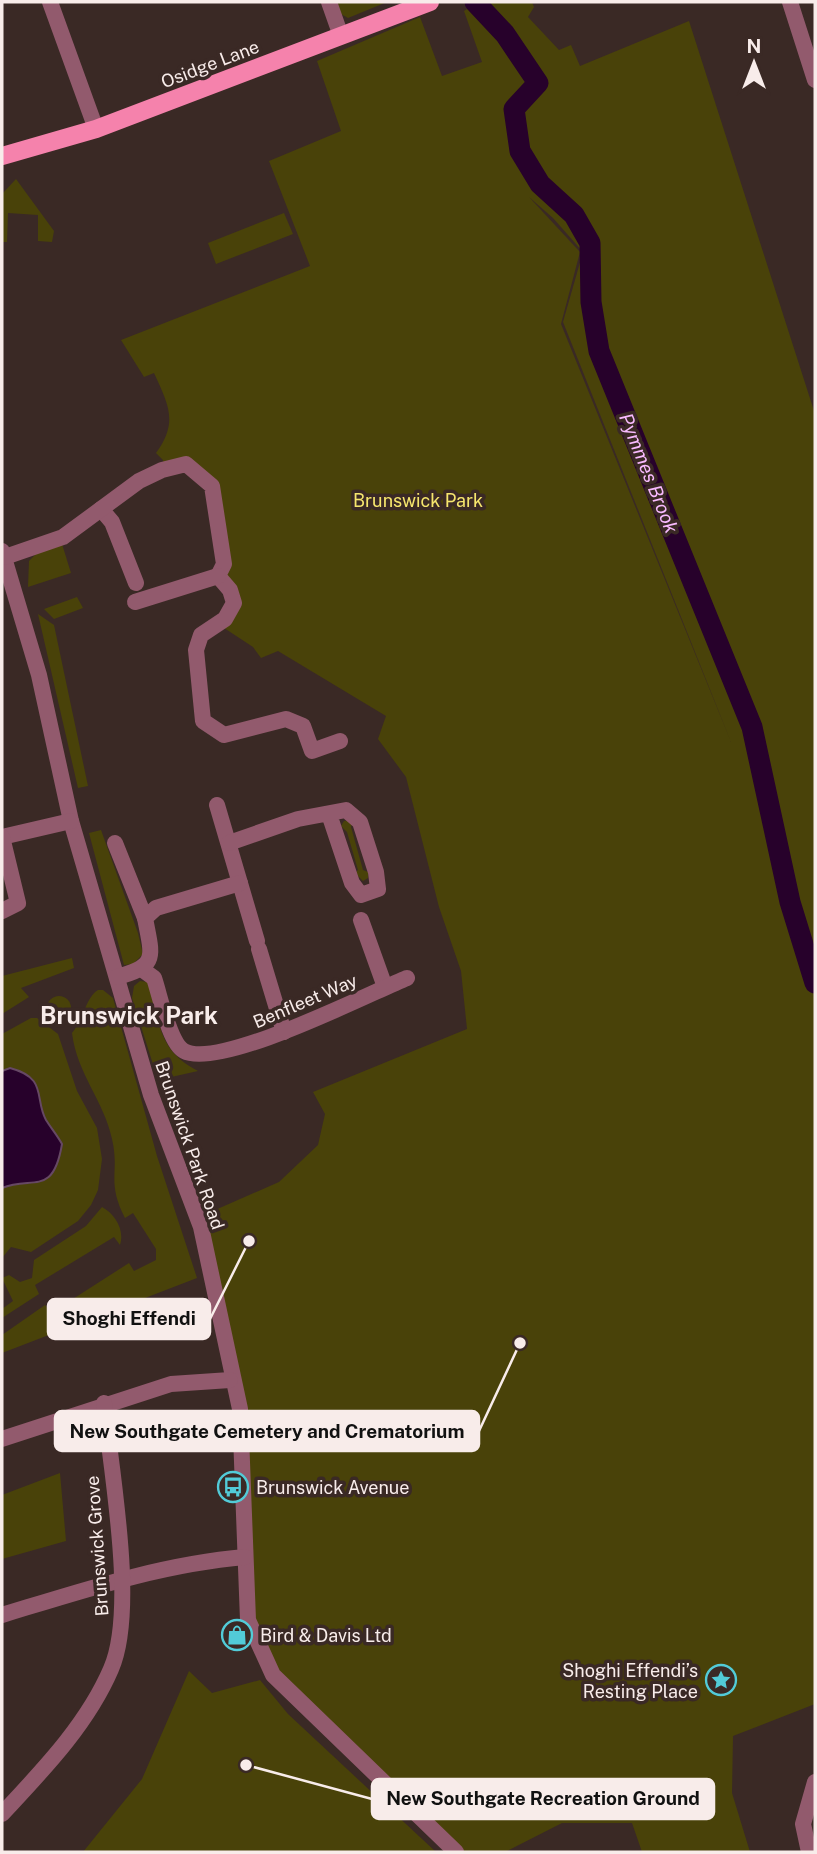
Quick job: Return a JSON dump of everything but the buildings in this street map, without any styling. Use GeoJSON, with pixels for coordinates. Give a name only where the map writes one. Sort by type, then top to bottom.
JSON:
{"type":"FeatureCollection","features":[{"type":"Feature","properties":{"kind":"main road","name":"Osidge Lane"},"geometry":{"type":"LineString","coordinates":[[2,156],[96,129],[430,2]]}},
{"type":"Feature","properties":{"kind":"street"},"geometry":{"type":"LineString","coordinates":[[50,2],[96,129]]}},
{"type":"Feature","properties":{"kind":"street"},"geometry":{"type":"LineString","coordinates":[[329,2],[341,36]]}},
{"type":"Feature","properties":{"kind":"street"},"geometry":{"type":"LineString","coordinates":[[790,2],[815,80]]}},
{"type":"Feature","properties":{"kind":"street"},"geometry":{"type":"LineString","coordinates":[[3,554],[63,537],[139,481],[162,470],[186,464],[212,486],[224,564],[218,576],[135,602]]}},
{"type":"Feature","properties":{"kind":"street"},"geometry":{"type":"LineString","coordinates":[[101,509],[112,522],[136,583]]}},
{"type":"Feature","properties":{"kind":"street","name":"Brunswick Park Road"},"geometry":{"type":"LineString","coordinates":[[3,554],[39,675],[71,821],[150,1095],[201,1227],[240,1409],[248,1620],[272,1675],[456,1852]]}},
{"type":"Feature","properties":{"kind":"street"},"geometry":{"type":"LineString","coordinates":[[218,576],[230,590],[234,603],[225,619],[201,635],[196,650],[203,721],[224,735],[286,719],[303,726],[312,751],[340,741]]}},
{"type":"Feature","properties":{"kind":"street"},"geometry":{"type":"LineString","coordinates":[[218,805],[284,1032]]}},
{"type":"Feature","properties":{"kind":"street"},"geometry":{"type":"LineString","coordinates":[[229,843],[298,819],[346,810],[360,822],[376,872],[377,889],[361,895],[352,883],[329,814]]}},
{"type":"Feature","properties":{"kind":"street"},"geometry":{"type":"LineString","coordinates":[[2,911],[18,903],[2,837],[71,821]]}},
{"type":"Feature","properties":{"kind":"street"},"geometry":{"type":"LineString","coordinates":[[115,843],[145,918],[152,956],[143,971],[117,977]]}},
{"type":"Feature","properties":{"kind":"street"},"geometry":{"type":"LineString","coordinates":[[145,918],[156,908],[240,883]]}},
{"type":"Feature","properties":{"kind":"street"},"geometry":{"type":"LineString","coordinates":[[361,920],[385,987]]}},
{"type":"Feature","properties":{"kind":"street","name":"Benfleet Way"},"geometry":{"type":"LineString","coordinates":[[143,971],[154,978],[175,1043],[185,1052],[201,1054],[244,1047],[407,978]]}},
{"type":"Feature","properties":{"kind":"street"},"geometry":{"type":"LineString","coordinates":[[2,1439],[171,1384],[230,1380]]}},
{"type":"Feature","properties":{"kind":"street","name":"Brunswick Grove"},"geometry":{"type":"LineString","coordinates":[[2,1814],[64,1748],[112,1669],[123,1620],[122,1580],[104,1404]]}},
{"type":"Feature","properties":{"kind":"street"},"geometry":{"type":"LineString","coordinates":[[2,1615],[122,1580],[210,1560],[245,1556]]}},
{"type":"Feature","properties":{"kind":"street"},"geometry":{"type":"LineString","coordinates":[[809,1852],[803,1824],[815,1782]]}},
{"type":"Feature","properties":{"kind":"green space"},"geometry":{"type":"Polygon","coordinates":[[[336,2],[387,2],[348,18],[341,14],[336,2]]]}},
{"type":"Feature","properties":{"kind":"green space"},"geometry":{"type":"Polygon","coordinates":[[[478,2],[532,2],[534,7],[528,17],[559,50],[571,45],[580,66],[689,21],[815,414],[815,1704],[733,1736],[732,1793],[750,1852],[642,1852],[632,1823],[562,1823],[505,1852],[453,1852],[275,1677],[248,1620],[240,1409],[197,1218],[279,1182],[318,1145],[325,1114],[313,1092],[467,1029],[461,971],[439,907],[406,777],[378,739],[386,716],[278,651],[261,658],[253,647],[218,624],[226,618],[229,589],[216,502],[191,466],[164,470],[163,460],[156,453],[167,432],[167,404],[154,373],[144,377],[121,340],[310,266],[269,161],[341,131],[317,61],[420,17],[442,76],[482,62],[464,11],[478,2]],[[529,197],[580,252],[561,324],[731,742],[563,322],[583,252],[553,218],[529,197]]]}},
{"type":"Feature","properties":{"kind":"green space"},"geometry":{"type":"Polygon","coordinates":[[[16,179],[54,231],[52,242],[38,241],[38,215],[8,213],[7,242],[3,242],[3,193],[16,179]]]}},
{"type":"Feature","properties":{"kind":"green space"},"geometry":{"type":"Polygon","coordinates":[[[284,213],[293,234],[216,264],[208,243],[284,213]]]}},
{"type":"Feature","properties":{"kind":"green space"},"geometry":{"type":"Polygon","coordinates":[[[62,544],[71,573],[28,587],[29,561],[39,551],[62,544]]]}},
{"type":"Feature","properties":{"kind":"green space"},"geometry":{"type":"Polygon","coordinates":[[[77,597],[83,608],[54,619],[44,609],[77,597]]]}},
{"type":"Feature","properties":{"kind":"green space"},"geometry":{"type":"Polygon","coordinates":[[[38,614],[54,625],[88,786],[78,788],[38,614]]]}},
{"type":"Feature","properties":{"kind":"green space"},"geometry":{"type":"Polygon","coordinates":[[[353,820],[351,827],[363,870],[368,872],[368,878],[363,881],[355,873],[358,870],[347,832],[341,826],[344,821],[353,820]]]}},
{"type":"Feature","properties":{"kind":"green space"},"geometry":{"type":"Polygon","coordinates":[[[101,830],[138,933],[143,954],[133,964],[124,965],[89,833],[101,830]]]}},
{"type":"Feature","properties":{"kind":"green space"},"geometry":{"type":"Polygon","coordinates":[[[72,958],[74,968],[21,988],[29,997],[2,1014],[2,976],[72,958]]]}},
{"type":"Feature","properties":{"kind":"green space"},"geometry":{"type":"Polygon","coordinates":[[[140,981],[147,982],[150,987],[159,1025],[168,1045],[185,1063],[198,1071],[158,1080],[132,998],[134,986],[140,981]]]}},
{"type":"Feature","properties":{"kind":"green space"},"geometry":{"type":"Polygon","coordinates":[[[98,990],[103,990],[113,998],[157,1156],[197,1278],[2,1353],[2,1335],[45,1305],[51,1313],[129,1263],[134,1271],[156,1260],[156,1249],[133,1213],[125,1218],[119,1205],[112,1139],[75,1048],[72,1033],[90,998],[98,990]]]}},
{"type":"Feature","properties":{"kind":"green space"},"geometry":{"type":"Polygon","coordinates":[[[59,996],[68,999],[71,1008],[68,1017],[59,1020],[50,1017],[47,1008],[50,999],[59,996]]]}},
{"type":"Feature","properties":{"kind":"green space"},"geometry":{"type":"Polygon","coordinates":[[[31,1018],[37,1018],[58,1034],[77,1091],[97,1128],[102,1159],[98,1190],[91,1205],[78,1221],[31,1252],[11,1247],[2,1258],[2,1034],[31,1018]]]}},
{"type":"Feature","properties":{"kind":"green space"},"geometry":{"type":"Polygon","coordinates":[[[102,1207],[118,1223],[120,1245],[114,1237],[35,1285],[39,1294],[2,1318],[2,1309],[13,1301],[2,1278],[9,1275],[20,1282],[32,1278],[34,1260],[86,1226],[102,1207]]]}},
{"type":"Feature","properties":{"kind":"green space"},"geometry":{"type":"Polygon","coordinates":[[[60,1473],[66,1541],[2,1559],[2,1495],[60,1473]]]}},
{"type":"Feature","properties":{"kind":"green space"},"geometry":{"type":"Polygon","coordinates":[[[189,1671],[212,1693],[260,1680],[288,1714],[436,1852],[83,1852],[142,1779],[189,1671]]]}},
{"type":"Feature","properties":{"kind":"shaded area"},"geometry":{"type":"Polygon","coordinates":[[[10,1068],[22,1072],[35,1083],[46,1120],[62,1144],[58,1161],[47,1178],[2,1188],[2,1071],[10,1068]]]}},
{"type":"Feature","properties":{"kind":"waterway","name":"Pymmes Brook"},"geometry":{"type":"LineString","coordinates":[[475,2],[505,34],[538,83],[514,109],[520,151],[540,184],[574,215],[590,243],[591,302],[599,351],[752,727],[790,902],[815,983]]}},
{"type":"Feature","properties":{"kind":"place","name":"Shoghi Effendi"},"geometry":{"type":"Point","coordinates":[249,1241]}},
{"type":"Feature","properties":{"kind":"place","name":"New Southgate Cemetery and Crematorium"},"geometry":{"type":"Point","coordinates":[520,1343]}},
{"type":"Feature","properties":{"kind":"place","name":"Brunswick Avenue"},"geometry":{"type":"Point","coordinates":[233,1487]}},
{"type":"Feature","properties":{"kind":"place","name":"Bird & Davis Ltd"},"geometry":{"type":"Point","coordinates":[237,1635]}},
{"type":"Feature","properties":{"kind":"place","name":"Shoghi Effendi’s Resting Place"},"geometry":{"type":"Point","coordinates":[721,1680]}},
{"type":"Feature","properties":{"kind":"place","name":"New Southgate Recreation Ground"},"geometry":{"type":"Point","coordinates":[246,1765]}},
{"type":"Feature","properties":{"kind":"district","name":"Brunswick Park"},"geometry":{"type":"Point","coordinates":[129,1015]}}]}
